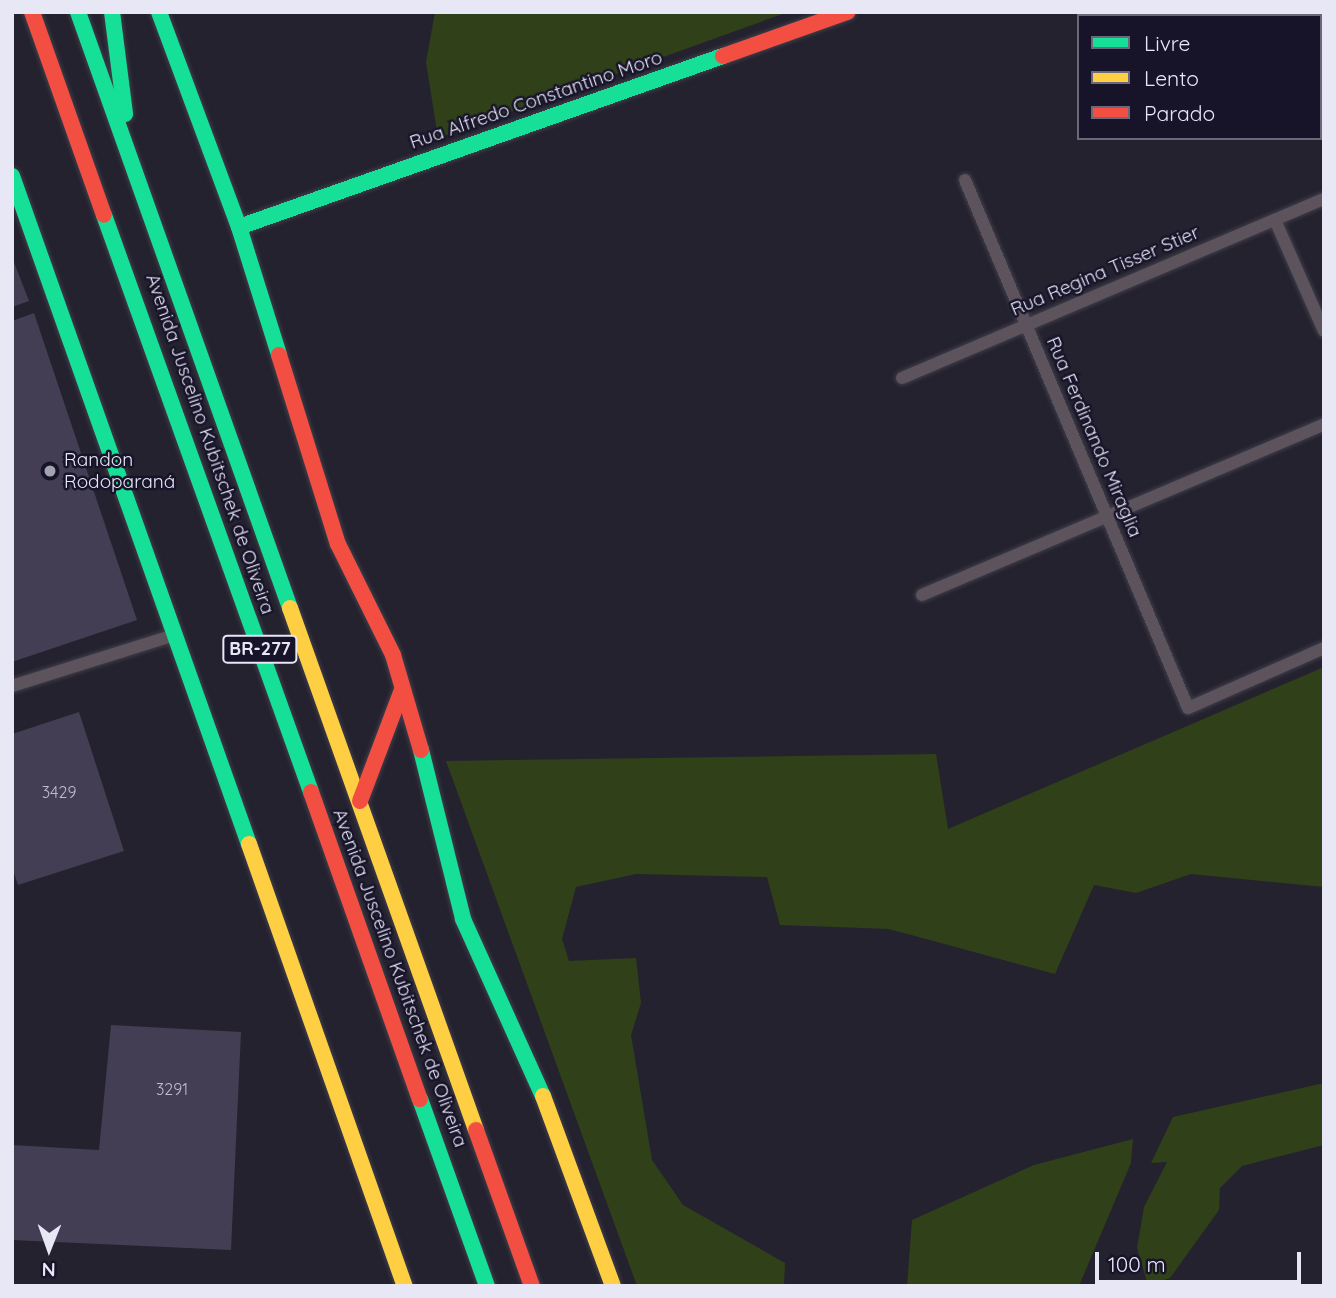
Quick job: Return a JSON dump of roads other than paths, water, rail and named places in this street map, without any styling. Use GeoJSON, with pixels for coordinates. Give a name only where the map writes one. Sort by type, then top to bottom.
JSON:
{"type":"FeatureCollection","features":[{"type":"Feature","properties":{"kind":"main road","name":"Avenida Juscelino Kubitschek de Oliveira"},"geometry":{"type":"LineString","coordinates":[[32,12],[487,1286]]}},
{"type":"Feature","properties":{"kind":"main road","name":"Avenida Juscelino Kubitschek de Oliveira"},"geometry":{"type":"LineString","coordinates":[[78,12],[532,1286]]}},
{"type":"Feature","properties":{"kind":"main road"},"geometry":{"type":"LineString","coordinates":[[112,12],[132,161]]}},
{"type":"Feature","properties":{"kind":"main road"},"geometry":{"type":"LineString","coordinates":[[159,12],[239,227],[338,544],[393,655],[463,919],[547,1105],[613,1286]]}},
{"type":"Feature","properties":{"kind":"main road","name":"Rua Alfredo Constantino Moro"},"geometry":{"type":"LineString","coordinates":[[239,227],[847,12]]}},
{"type":"Feature","properties":{"kind":"main road"},"geometry":{"type":"LineString","coordinates":[[12,176],[405,1286]]}},
{"type":"Feature","properties":{"kind":"main road"},"geometry":{"type":"LineString","coordinates":[[360,801],[402,690]]}},
{"type":"Feature","properties":{"kind":"street","name":"Rua Ferdinando Miraglia"},"geometry":{"type":"LineString","coordinates":[[965,180],[1188,708],[1324,648]]}},
{"type":"Feature","properties":{"kind":"street","name":"Rua Regina Tisser Stier"},"geometry":{"type":"LineString","coordinates":[[902,378],[1324,199]]}},
{"type":"Feature","properties":{"kind":"street"},"geometry":{"type":"LineString","coordinates":[[1275,219],[1324,331]]}},
{"type":"Feature","properties":{"kind":"street"},"geometry":{"type":"LineString","coordinates":[[922,595],[1324,424]]}},
{"type":"Feature","properties":{"kind":"street"},"geometry":{"type":"LineString","coordinates":[[12,686],[175,635]]}},
{"type":"Feature","properties":{"kind":"place","name":"Randon Rodoparaná"},"geometry":{"type":"Point","coordinates":[50,471]}}]}
